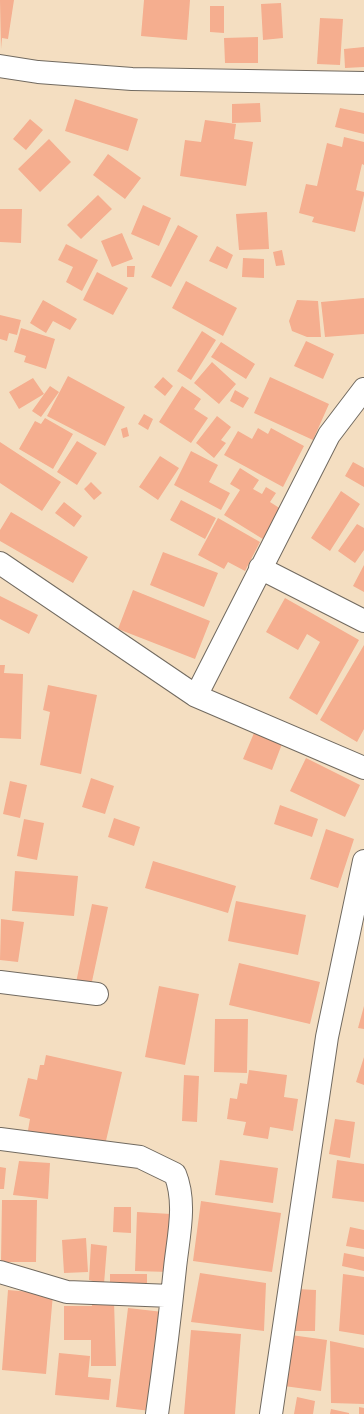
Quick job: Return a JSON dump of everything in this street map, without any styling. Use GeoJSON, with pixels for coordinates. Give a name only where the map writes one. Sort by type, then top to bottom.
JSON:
{"type":"FeatureCollection","features":[{"type":"Feature","properties":{"kind":"street"},"geometry":{"type":"LineString","coordinates":[[0,66],[31,71],[132,79],[364,82]]}},
{"type":"Feature","properties":{"kind":"street"},"geometry":{"type":"LineString","coordinates":[[196,696],[329,434],[364,389]]}},
{"type":"Feature","properties":{"kind":"street"},"geometry":{"type":"LineString","coordinates":[[0,563],[196,696],[364,768]]}},
{"type":"Feature","properties":{"kind":"street"},"geometry":{"type":"LineString","coordinates":[[260,568],[364,621]]}},
{"type":"Feature","properties":{"kind":"street"},"geometry":{"type":"LineString","coordinates":[[271,1414],[327,1037],[364,860]]}},
{"type":"Feature","properties":{"kind":"street"},"geometry":{"type":"LineString","coordinates":[[0,982],[97,994]]}},
{"type":"Feature","properties":{"kind":"street"},"geometry":{"type":"LineString","coordinates":[[0,1139],[140,1157],[175,1174],[180,1188],[181,1209],[157,1414]]}},
{"type":"Feature","properties":{"kind":"street"},"geometry":{"type":"LineString","coordinates":[[0,1272],[67,1292],[172,1296]]}},
{"type":"Feature","properties":{"kind":"building"},"geometry":{"type":"Polygon","coordinates":[[[0,0],[14,0],[8,39],[2,38],[1,49],[0,0]]]}},
{"type":"Feature","properties":{"kind":"building"},"geometry":{"type":"Polygon","coordinates":[[[144,0],[190,0],[187,40],[141,36],[144,0]]]}},
{"type":"Feature","properties":{"kind":"building"},"geometry":{"type":"Polygon","coordinates":[[[281,3],[283,38],[263,40],[261,4],[281,3]]]}},
{"type":"Feature","properties":{"kind":"building"},"geometry":{"type":"Polygon","coordinates":[[[210,6],[224,6],[224,33],[210,32],[210,6]]]}},
{"type":"Feature","properties":{"kind":"building"},"geometry":{"type":"Polygon","coordinates":[[[320,18],[343,19],[340,65],[317,64],[320,18]]]}},
{"type":"Feature","properties":{"kind":"building"},"geometry":{"type":"Polygon","coordinates":[[[258,37],[258,63],[225,63],[224,38],[258,37]]]}},
{"type":"Feature","properties":{"kind":"building"},"geometry":{"type":"Polygon","coordinates":[[[364,47],[364,67],[345,68],[344,49],[364,47]]]}},
{"type":"Feature","properties":{"kind":"building"},"geometry":{"type":"Polygon","coordinates":[[[75,99],[138,119],[128,151],[65,131],[75,99]]]}},
{"type":"Feature","properties":{"kind":"building"},"geometry":{"type":"Polygon","coordinates":[[[260,103],[261,122],[232,123],[232,104],[260,103]]]}},
{"type":"Feature","properties":{"kind":"building"},"geometry":{"type":"Polygon","coordinates":[[[340,108],[364,113],[364,134],[335,127],[340,108]]]}},
{"type":"Feature","properties":{"kind":"building"},"geometry":{"type":"Polygon","coordinates":[[[30,119],[43,130],[26,150],[13,139],[30,119]]]}},
{"type":"Feature","properties":{"kind":"building"},"geometry":{"type":"Polygon","coordinates":[[[205,120],[236,124],[234,139],[253,142],[246,186],[180,176],[185,140],[201,142],[205,120]]]}},
{"type":"Feature","properties":{"kind":"building"},"geometry":{"type":"Polygon","coordinates":[[[344,137],[364,142],[364,165],[362,164],[356,190],[364,192],[364,195],[355,232],[312,222],[314,217],[299,213],[306,184],[317,186],[327,143],[342,147],[344,137]]]}},
{"type":"Feature","properties":{"kind":"building"},"geometry":{"type":"Polygon","coordinates":[[[49,139],[71,162],[40,192],[18,169],[49,139]]]}},
{"type":"Feature","properties":{"kind":"building"},"geometry":{"type":"Polygon","coordinates":[[[108,154],[141,178],[125,199],[93,175],[108,154]]]}},
{"type":"Feature","properties":{"kind":"building"},"geometry":{"type":"Polygon","coordinates":[[[98,195],[112,209],[81,239],[67,225],[98,195]]]}},
{"type":"Feature","properties":{"kind":"building"},"geometry":{"type":"Polygon","coordinates":[[[143,205],[171,218],[159,246],[131,234],[143,205]]]}},
{"type":"Feature","properties":{"kind":"building"},"geometry":{"type":"Polygon","coordinates":[[[0,209],[22,209],[21,243],[0,242],[0,209]]]}},
{"type":"Feature","properties":{"kind":"building"},"geometry":{"type":"Polygon","coordinates":[[[267,212],[269,249],[239,250],[236,214],[267,212]]]}},
{"type":"Feature","properties":{"kind":"building"},"geometry":{"type":"Polygon","coordinates":[[[178,225],[198,236],[171,287],[151,277],[178,225]]]}},
{"type":"Feature","properties":{"kind":"building"},"geometry":{"type":"Polygon","coordinates":[[[122,233],[133,259],[112,267],[101,241],[122,233]]]}},
{"type":"Feature","properties":{"kind":"building"},"geometry":{"type":"Polygon","coordinates":[[[66,244],[98,260],[82,291],[66,282],[73,267],[58,260],[66,244]]]}},
{"type":"Feature","properties":{"kind":"building"},"geometry":{"type":"Polygon","coordinates":[[[217,246],[233,255],[227,269],[209,261],[217,246]]]}},
{"type":"Feature","properties":{"kind":"building"},"geometry":{"type":"Polygon","coordinates":[[[282,250],[285,265],[276,266],[273,252],[282,250]]]}},
{"type":"Feature","properties":{"kind":"building"},"geometry":{"type":"Polygon","coordinates":[[[243,258],[264,259],[264,278],[242,277],[243,258]]]}},
{"type":"Feature","properties":{"kind":"building"},"geometry":{"type":"Polygon","coordinates":[[[127,266],[135,266],[134,277],[127,277],[127,266]]]}},
{"type":"Feature","properties":{"kind":"building"},"geometry":{"type":"Polygon","coordinates":[[[97,272],[128,288],[113,315],[83,300],[97,272]]]}},
{"type":"Feature","properties":{"kind":"building"},"geometry":{"type":"Polygon","coordinates":[[[186,281],[237,308],[223,336],[172,308],[186,281]]]}},
{"type":"Feature","properties":{"kind":"building"},"geometry":{"type":"Polygon","coordinates":[[[364,298],[364,334],[325,337],[321,302],[364,298]]]}},
{"type":"Feature","properties":{"kind":"building"},"geometry":{"type":"Polygon","coordinates":[[[43,300],[77,319],[70,330],[53,321],[46,333],[30,323],[43,300]]]}},
{"type":"Feature","properties":{"kind":"building"},"geometry":{"type":"Polygon","coordinates":[[[297,300],[318,301],[321,337],[307,337],[292,331],[289,321],[297,300]]]}},
{"type":"Feature","properties":{"kind":"building"},"geometry":{"type":"Polygon","coordinates":[[[0,315],[21,320],[17,335],[9,333],[7,341],[0,339],[0,315]]]}},
{"type":"Feature","properties":{"kind":"building"},"geometry":{"type":"Polygon","coordinates":[[[21,328],[55,339],[46,369],[24,362],[26,356],[14,352],[21,328]]]}},
{"type":"Feature","properties":{"kind":"building"},"geometry":{"type":"Polygon","coordinates":[[[202,331],[216,340],[191,380],[177,371],[202,331]]]}},
{"type":"Feature","properties":{"kind":"building"},"geometry":{"type":"Polygon","coordinates":[[[306,341],[334,354],[323,379],[294,366],[306,341]]]}},
{"type":"Feature","properties":{"kind":"building"},"geometry":{"type":"Polygon","coordinates":[[[221,342],[255,364],[246,379],[211,357],[221,342]]]}},
{"type":"Feature","properties":{"kind":"building"},"geometry":{"type":"Polygon","coordinates":[[[212,362],[236,384],[219,404],[194,383],[212,362]]]}},
{"type":"Feature","properties":{"kind":"building"},"geometry":{"type":"Polygon","coordinates":[[[68,376],[125,407],[105,446],[47,416],[68,376]]]}},
{"type":"Feature","properties":{"kind":"building"},"geometry":{"type":"Polygon","coordinates":[[[163,377],[173,386],[165,396],[154,387],[163,377]]]}},
{"type":"Feature","properties":{"kind":"building"},"geometry":{"type":"Polygon","coordinates":[[[270,377],[329,404],[313,440],[254,413],[270,377]]]}},
{"type":"Feature","properties":{"kind":"building"},"geometry":{"type":"Polygon","coordinates":[[[33,378],[44,394],[19,409],[9,392],[33,378]]]}},
{"type":"Feature","properties":{"kind":"building"},"geometry":{"type":"Polygon","coordinates":[[[50,386],[59,392],[41,417],[32,411],[50,386]]]}},
{"type":"Feature","properties":{"kind":"building"},"geometry":{"type":"Polygon","coordinates":[[[182,386],[201,399],[194,409],[208,418],[191,443],[159,422],[182,386]]]}},
{"type":"Feature","properties":{"kind":"building"},"geometry":{"type":"Polygon","coordinates":[[[235,390],[249,398],[243,408],[230,401],[235,390]]]}},
{"type":"Feature","properties":{"kind":"building"},"geometry":{"type":"Polygon","coordinates":[[[144,414],[153,419],[148,430],[138,424],[144,414]]]}},
{"type":"Feature","properties":{"kind":"building"},"geometry":{"type":"Polygon","coordinates":[[[217,416],[231,427],[221,440],[226,443],[214,458],[196,443],[217,416]]]}},
{"type":"Feature","properties":{"kind":"building"},"geometry":{"type":"Polygon","coordinates":[[[45,418],[73,434],[53,469],[19,449],[35,421],[41,424],[45,418]]]}},
{"type":"Feature","properties":{"kind":"building"},"geometry":{"type":"Polygon","coordinates":[[[127,427],[129,436],[123,438],[121,429],[127,427]]]}},
{"type":"Feature","properties":{"kind":"building"},"geometry":{"type":"Polygon","coordinates":[[[258,428],[268,434],[271,428],[304,446],[283,487],[224,455],[238,431],[252,439],[258,428]]]}},
{"type":"Feature","properties":{"kind":"building"},"geometry":{"type":"Polygon","coordinates":[[[77,441],[97,453],[77,485],[57,472],[77,441]]]}},
{"type":"Feature","properties":{"kind":"building"},"geometry":{"type":"Polygon","coordinates":[[[0,442],[61,482],[42,511],[0,483],[0,442]]]}},
{"type":"Feature","properties":{"kind":"building"},"geometry":{"type":"Polygon","coordinates":[[[191,451],[218,465],[209,482],[230,493],[221,510],[174,485],[191,451]]]}},
{"type":"Feature","properties":{"kind":"building"},"geometry":{"type":"Polygon","coordinates":[[[160,456],[179,468],[158,500],[139,487],[160,456]]]}},
{"type":"Feature","properties":{"kind":"building"},"geometry":{"type":"Polygon","coordinates":[[[353,462],[364,468],[364,487],[345,476],[353,462]]]}},
{"type":"Feature","properties":{"kind":"building"},"geometry":{"type":"Polygon","coordinates":[[[240,468],[259,480],[253,489],[262,494],[266,487],[276,493],[270,502],[284,511],[266,541],[224,515],[240,490],[230,484],[240,468]]]}},
{"type":"Feature","properties":{"kind":"building"},"geometry":{"type":"Polygon","coordinates":[[[91,482],[102,493],[94,500],[84,489],[91,482]]]}},
{"type":"Feature","properties":{"kind":"building"},"geometry":{"type":"Polygon","coordinates":[[[341,491],[360,504],[330,551],[311,538],[341,491]]]}},
{"type":"Feature","properties":{"kind":"building"},"geometry":{"type":"Polygon","coordinates":[[[181,500],[216,518],[205,539],[170,520],[181,500]]]}},
{"type":"Feature","properties":{"kind":"building"},"geometry":{"type":"Polygon","coordinates":[[[64,502],[82,516],[74,527],[55,513],[64,502]]]}},
{"type":"Feature","properties":{"kind":"building"},"geometry":{"type":"Polygon","coordinates":[[[11,512],[88,557],[73,583],[0,541],[0,530],[11,512]]]}},
{"type":"Feature","properties":{"kind":"building"},"geometry":{"type":"Polygon","coordinates":[[[218,518],[260,542],[245,571],[228,562],[224,569],[198,555],[218,518]]]}},
{"type":"Feature","properties":{"kind":"building"},"geometry":{"type":"Polygon","coordinates":[[[357,524],[364,528],[364,550],[355,563],[338,551],[357,524]]]}},
{"type":"Feature","properties":{"kind":"building"},"geometry":{"type":"Polygon","coordinates":[[[163,552],[218,573],[204,607],[150,585],[163,552]]]}},
{"type":"Feature","properties":{"kind":"building"},"geometry":{"type":"Polygon","coordinates":[[[364,565],[364,592],[353,586],[364,565]]]}},
{"type":"Feature","properties":{"kind":"building"},"geometry":{"type":"Polygon","coordinates":[[[133,590],[210,621],[195,659],[118,629],[133,590]]]}},
{"type":"Feature","properties":{"kind":"building"},"geometry":{"type":"Polygon","coordinates":[[[0,596],[38,615],[29,634],[0,619],[0,596]]]}},
{"type":"Feature","properties":{"kind":"building"},"geometry":{"type":"Polygon","coordinates":[[[285,598],[359,640],[317,715],[289,698],[320,642],[307,634],[298,650],[266,632],[285,598]]]}},
{"type":"Feature","properties":{"kind":"building"},"geometry":{"type":"Polygon","coordinates":[[[364,645],[364,729],[357,742],[320,720],[364,645]]]}},
{"type":"Feature","properties":{"kind":"building"},"geometry":{"type":"Polygon","coordinates":[[[0,665],[5,665],[4,673],[23,674],[21,739],[0,738],[0,665]]]}},
{"type":"Feature","properties":{"kind":"building"},"geometry":{"type":"Polygon","coordinates":[[[48,685],[97,695],[81,774],[40,765],[50,712],[43,710],[48,685]]]}},
{"type":"Feature","properties":{"kind":"building"},"geometry":{"type":"Polygon","coordinates":[[[254,733],[282,744],[272,770],[243,759],[254,733]]]}},
{"type":"Feature","properties":{"kind":"building"},"geometry":{"type":"Polygon","coordinates":[[[306,758],[360,785],[345,817],[290,791],[306,758]]]}},
{"type":"Feature","properties":{"kind":"building"},"geometry":{"type":"Polygon","coordinates":[[[91,778],[114,786],[105,814],[82,807],[91,778]]]}},
{"type":"Feature","properties":{"kind":"building"},"geometry":{"type":"Polygon","coordinates":[[[10,781],[27,785],[20,818],[3,814],[10,781]]]}},
{"type":"Feature","properties":{"kind":"building"},"geometry":{"type":"Polygon","coordinates":[[[280,805],[318,819],[312,837],[274,824],[280,805]]]}},
{"type":"Feature","properties":{"kind":"building"},"geometry":{"type":"Polygon","coordinates":[[[114,818],[140,827],[134,846],[108,837],[114,818]]]}},
{"type":"Feature","properties":{"kind":"building"},"geometry":{"type":"Polygon","coordinates":[[[24,819],[44,823],[37,860],[17,856],[24,819]]]}},
{"type":"Feature","properties":{"kind":"building"},"geometry":{"type":"Polygon","coordinates":[[[326,829],[354,839],[338,888],[310,879],[326,829]]]}},
{"type":"Feature","properties":{"kind":"building"},"geometry":{"type":"Polygon","coordinates":[[[153,861],[236,886],[228,913],[145,888],[153,861]]]}},
{"type":"Feature","properties":{"kind":"building"},"geometry":{"type":"Polygon","coordinates":[[[15,871],[78,876],[74,916],[12,911],[15,871]]]}},
{"type":"Feature","properties":{"kind":"building"},"geometry":{"type":"Polygon","coordinates":[[[236,901],[306,915],[298,955],[228,941],[236,901]]]}},
{"type":"Feature","properties":{"kind":"building"},"geometry":{"type":"Polygon","coordinates":[[[92,904],[108,907],[91,986],[76,983],[92,904]]]}},
{"type":"Feature","properties":{"kind":"building"},"geometry":{"type":"Polygon","coordinates":[[[1,919],[24,922],[18,962],[0,960],[1,919]]]}},
{"type":"Feature","properties":{"kind":"building"},"geometry":{"type":"Polygon","coordinates":[[[239,963],[320,982],[310,1024],[229,1005],[239,963]]]}},
{"type":"Feature","properties":{"kind":"building"},"geometry":{"type":"Polygon","coordinates":[[[159,986],[199,994],[185,1065],[145,1057],[159,986]]]}},
{"type":"Feature","properties":{"kind":"building"},"geometry":{"type":"Polygon","coordinates":[[[364,1006],[364,1029],[358,1028],[364,1006]]]}},
{"type":"Feature","properties":{"kind":"building"},"geometry":{"type":"Polygon","coordinates":[[[215,1019],[248,1019],[247,1073],[214,1072],[215,1019]]]}},
{"type":"Feature","properties":{"kind":"building"},"geometry":{"type":"Polygon","coordinates":[[[46,1055],[122,1072],[105,1145],[69,1136],[67,1146],[27,1136],[30,1119],[19,1116],[28,1078],[37,1080],[40,1065],[44,1065],[46,1055]]]}},
{"type":"Feature","properties":{"kind":"building"},"geometry":{"type":"Polygon","coordinates":[[[364,1057],[364,1085],[356,1082],[364,1057]]]}},
{"type":"Feature","properties":{"kind":"building"},"geometry":{"type":"Polygon","coordinates":[[[249,1070],[287,1075],[284,1097],[298,1099],[293,1131],[270,1127],[268,1139],[243,1135],[246,1122],[227,1119],[230,1098],[237,1099],[240,1083],[247,1084],[249,1070]]]}},
{"type":"Feature","properties":{"kind":"building"},"geometry":{"type":"Polygon","coordinates":[[[184,1075],[199,1076],[197,1122],[182,1121],[184,1075]]]}},
{"type":"Feature","properties":{"kind":"building"},"geometry":{"type":"Polygon","coordinates":[[[335,1119],[355,1122],[350,1158],[329,1154],[335,1119]]]}},
{"type":"Feature","properties":{"kind":"building"},"geometry":{"type":"Polygon","coordinates":[[[220,1160],[278,1168],[273,1203],[215,1195],[220,1160]]]}},
{"type":"Feature","properties":{"kind":"building"},"geometry":{"type":"Polygon","coordinates":[[[337,1160],[364,1164],[364,1202],[332,1198],[337,1160]]]}},
{"type":"Feature","properties":{"kind":"building"},"geometry":{"type":"Polygon","coordinates":[[[19,1161],[50,1163],[48,1199],[13,1195],[19,1161]]]}},
{"type":"Feature","properties":{"kind":"building"},"geometry":{"type":"Polygon","coordinates":[[[0,1167],[6,1168],[4,1189],[0,1189],[0,1167]]]}},
{"type":"Feature","properties":{"kind":"building"},"geometry":{"type":"Polygon","coordinates":[[[2,1200],[37,1200],[36,1262],[1,1262],[2,1200]]]}},
{"type":"Feature","properties":{"kind":"building"},"geometry":{"type":"Polygon","coordinates":[[[201,1201],[281,1213],[272,1272],[193,1261],[201,1201]]]}},
{"type":"Feature","properties":{"kind":"building"},"geometry":{"type":"Polygon","coordinates":[[[114,1207],[131,1207],[131,1233],[113,1232],[114,1207]]]}},
{"type":"Feature","properties":{"kind":"building"},"geometry":{"type":"Polygon","coordinates":[[[137,1212],[171,1214],[169,1272],[135,1271],[137,1212]]]}},
{"type":"Feature","properties":{"kind":"building"},"geometry":{"type":"Polygon","coordinates":[[[350,1227],[364,1230],[364,1249],[346,1246],[350,1227]]]}},
{"type":"Feature","properties":{"kind":"building"},"geometry":{"type":"Polygon","coordinates":[[[86,1238],[88,1272],[64,1273],[62,1240],[86,1238]]]}},
{"type":"Feature","properties":{"kind":"building"},"geometry":{"type":"Polygon","coordinates":[[[91,1244],[107,1246],[104,1284],[89,1280],[91,1244]]]}},
{"type":"Feature","properties":{"kind":"building"},"geometry":{"type":"Polygon","coordinates":[[[344,1253],[364,1257],[364,1271],[342,1266],[344,1253]]]}},
{"type":"Feature","properties":{"kind":"building"},"geometry":{"type":"Polygon","coordinates":[[[200,1273],[266,1283],[264,1331],[191,1322],[200,1273]]]}},
{"type":"Feature","properties":{"kind":"building"},"geometry":{"type":"Polygon","coordinates":[[[110,1274],[147,1274],[147,1285],[110,1284],[110,1274]]]}},
{"type":"Feature","properties":{"kind":"building"},"geometry":{"type":"Polygon","coordinates":[[[343,1274],[364,1277],[364,1335],[339,1331],[343,1274]]]}},
{"type":"Feature","properties":{"kind":"building"},"geometry":{"type":"Polygon","coordinates":[[[297,1289],[316,1290],[315,1331],[295,1331],[297,1289]]]}},
{"type":"Feature","properties":{"kind":"building"},"geometry":{"type":"Polygon","coordinates":[[[8,1290],[53,1294],[46,1374],[2,1370],[8,1290]]]}},
{"type":"Feature","properties":{"kind":"building"},"geometry":{"type":"Polygon","coordinates":[[[92,1300],[114,1301],[116,1366],[91,1366],[91,1340],[64,1340],[64,1306],[92,1306],[92,1300]]]}},
{"type":"Feature","properties":{"kind":"building"},"geometry":{"type":"Polygon","coordinates":[[[128,1308],[163,1312],[151,1411],[116,1407],[128,1308]]]}},
{"type":"Feature","properties":{"kind":"building"},"geometry":{"type":"Polygon","coordinates":[[[191,1330],[241,1334],[235,1414],[184,1414],[191,1330]]]}},
{"type":"Feature","properties":{"kind":"building"},"geometry":{"type":"Polygon","coordinates":[[[291,1335],[327,1340],[321,1391],[284,1386],[291,1335]]]}},
{"type":"Feature","properties":{"kind":"building"},"geometry":{"type":"Polygon","coordinates":[[[330,1341],[364,1348],[364,1404],[331,1403],[330,1341]]]}},
{"type":"Feature","properties":{"kind":"building"},"geometry":{"type":"Polygon","coordinates":[[[59,1353],[90,1356],[88,1377],[111,1379],[109,1400],[55,1395],[59,1353]]]}},
{"type":"Feature","properties":{"kind":"building"},"geometry":{"type":"Polygon","coordinates":[[[297,1397],[315,1401],[313,1414],[294,1414],[297,1397]]]}},
{"type":"Feature","properties":{"kind":"building"},"geometry":{"type":"Polygon","coordinates":[[[359,1407],[364,1408],[364,1414],[359,1414],[359,1407]]]}},
{"type":"Feature","properties":{"kind":"building"},"geometry":{"type":"Polygon","coordinates":[[[331,1409],[349,1413],[349,1414],[330,1414],[331,1409]]]}}]}
